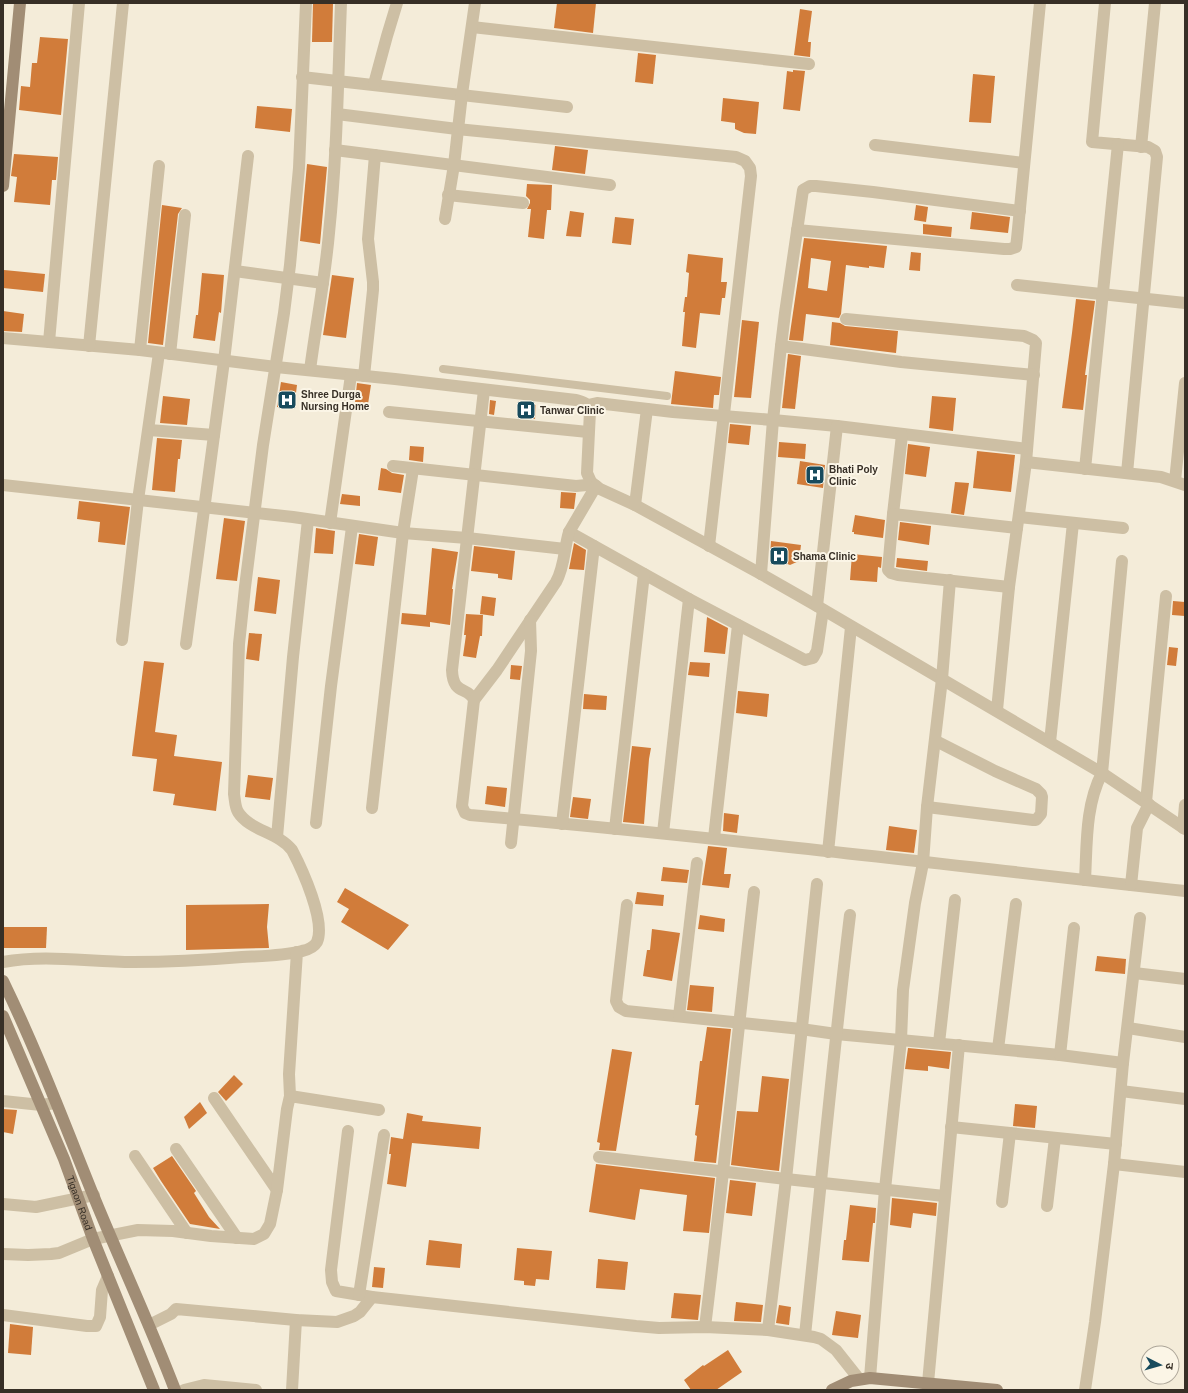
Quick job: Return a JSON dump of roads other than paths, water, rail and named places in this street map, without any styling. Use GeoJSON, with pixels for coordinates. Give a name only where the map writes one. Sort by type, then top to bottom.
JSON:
{"type":"FeatureCollection","features":[{"type":"Feature","properties":{"kind":"street"},"geometry":{"type":"LineString","coordinates":[[3,186],[20,3]]}},
{"type":"Feature","properties":{"kind":"street"},"geometry":{"type":"LineString","coordinates":[[49,342],[79,3]]}},
{"type":"Feature","properties":{"kind":"street"},"geometry":{"type":"LineString","coordinates":[[89,346],[123,3]]}},
{"type":"Feature","properties":{"kind":"street"},"geometry":{"type":"LineString","coordinates":[[3,962],[22,958],[134,962],[221,958],[297,952],[311,948],[317,942],[317,918],[313,897],[298,860],[287,843],[243,819],[238,812],[234,794],[239,644],[263,445],[276,367],[288,278],[299,168],[306,3]]}},
{"type":"Feature","properties":{"kind":"street"},"geometry":{"type":"LineString","coordinates":[[310,370],[330,231],[337,114],[341,3]]}},
{"type":"Feature","properties":{"kind":"street"},"geometry":{"type":"LineString","coordinates":[[374,84],[397,3]]}},
{"type":"Feature","properties":{"kind":"street"},"geometry":{"type":"LineString","coordinates":[[445,219],[454,165],[457,129],[475,3]]}},
{"type":"Feature","properties":{"kind":"street"},"geometry":{"type":"LineString","coordinates":[[797,230],[1010,249],[1016,247],[1040,3]]}},
{"type":"Feature","properties":{"kind":"street"},"geometry":{"type":"LineString","coordinates":[[1105,3],[1092,142],[1141,146],[1155,151],[1157,157],[1127,473]]}},
{"type":"Feature","properties":{"kind":"street"},"geometry":{"type":"LineString","coordinates":[[1141,146],[1155,3]]}},
{"type":"Feature","properties":{"kind":"street"},"geometry":{"type":"LineString","coordinates":[[472,28],[809,64]]}},
{"type":"Feature","properties":{"kind":"street"},"geometry":{"type":"LineString","coordinates":[[302,77],[567,107]]}},
{"type":"Feature","properties":{"kind":"street"},"geometry":{"type":"LineString","coordinates":[[337,114],[457,129],[736,157],[745,161],[750,168],[752,176],[709,546]]}},
{"type":"Feature","properties":{"kind":"street"},"geometry":{"type":"LineString","coordinates":[[1085,469],[1118,144]]}},
{"type":"Feature","properties":{"kind":"street"},"geometry":{"type":"LineString","coordinates":[[875,145],[1024,163]]}},
{"type":"Feature","properties":{"kind":"street"},"geometry":{"type":"LineString","coordinates":[[335,150],[610,185]]}},
{"type":"Feature","properties":{"kind":"street"},"geometry":{"type":"LineString","coordinates":[[364,376],[373,290],[368,239],[375,155]]}},
{"type":"Feature","properties":{"kind":"street"},"geometry":{"type":"LineString","coordinates":[[186,644],[224,361],[248,156]]}},
{"type":"Feature","properties":{"kind":"street"},"geometry":{"type":"LineString","coordinates":[[140,350],[159,166]]}},
{"type":"Feature","properties":{"kind":"street"},"geometry":{"type":"LineString","coordinates":[[761,574],[773,420],[781,346],[803,190],[810,186],[873,192],[1020,211]]}},
{"type":"Feature","properties":{"kind":"street"},"geometry":{"type":"LineString","coordinates":[[448,195],[523,203]]}},
{"type":"Feature","properties":{"kind":"street"},"geometry":{"type":"LineString","coordinates":[[122,640],[138,500],[149,430],[164,353],[185,215]]}},
{"type":"Feature","properties":{"kind":"street"},"geometry":{"type":"LineString","coordinates":[[235,271],[323,283]]}},
{"type":"Feature","properties":{"kind":"street"},"geometry":{"type":"LineString","coordinates":[[1017,285],[1185,303]]}},
{"type":"Feature","properties":{"kind":"street"},"geometry":{"type":"LineString","coordinates":[[846,319],[1028,337],[1036,343],[1026,462],[1009,587],[996,710]]}},
{"type":"Feature","properties":{"kind":"street"},"geometry":{"type":"LineString","coordinates":[[3,338],[140,350],[276,367],[576,400],[594,404],[837,426],[1027,449]]}},
{"type":"Feature","properties":{"kind":"street"},"geometry":{"type":"LineString","coordinates":[[781,346],[901,362],[1034,375]]}},
{"type":"Feature","properties":{"kind":"street"},"geometry":{"type":"LineString","coordinates":[[330,523],[351,375]]}},
{"type":"Feature","properties":{"kind":"street"},"geometry":{"type":"LineString","coordinates":[[1026,462],[1161,477],[1180,483],[1185,383]]}},
{"type":"Feature","properties":{"kind":"street"},"geometry":{"type":"LineString","coordinates":[[474,700],[471,695],[454,684],[452,677],[484,390]]}},
{"type":"Feature","properties":{"kind":"street"},"geometry":{"type":"LineString","coordinates":[[594,404],[590,411],[586,468],[593,484],[761,574],[996,710],[1102,773],[1184,828]]}},
{"type":"Feature","properties":{"kind":"street"},"geometry":{"type":"LineString","coordinates":[[635,506],[647,408]]}},
{"type":"Feature","properties":{"kind":"street"},"geometry":{"type":"LineString","coordinates":[[389,412],[588,432]]}},
{"type":"Feature","properties":{"kind":"street"},"geometry":{"type":"LineString","coordinates":[[569,532],[738,625],[801,658],[809,660],[813,658],[817,651],[837,426]]}},
{"type":"Feature","properties":{"kind":"street"},"geometry":{"type":"LineString","coordinates":[[149,430],[214,435]]}},
{"type":"Feature","properties":{"kind":"street"},"geometry":{"type":"LineString","coordinates":[[902,435],[888,570],[891,573],[898,575],[1009,587]]}},
{"type":"Feature","properties":{"kind":"street"},"geometry":{"type":"LineString","coordinates":[[393,466],[576,486],[593,484]]}},
{"type":"Feature","properties":{"kind":"street"},"geometry":{"type":"LineString","coordinates":[[372,808],[404,533],[413,469]]}},
{"type":"Feature","properties":{"kind":"street"},"geometry":{"type":"LineString","coordinates":[[593,484],[569,532],[560,575],[490,680],[474,700],[462,806],[465,813],[470,815],[714,838],[922,863],[1185,891]]}},
{"type":"Feature","properties":{"kind":"street"},"geometry":{"type":"LineString","coordinates":[[3,485],[308,520],[404,533],[467,538],[565,549]]}},
{"type":"Feature","properties":{"kind":"street"},"geometry":{"type":"LineString","coordinates":[[893,514],[1018,522],[1073,523],[1123,528]]}},
{"type":"Feature","properties":{"kind":"street"},"geometry":{"type":"LineString","coordinates":[[277,837],[293,657],[308,520]]}},
{"type":"Feature","properties":{"kind":"street"},"geometry":{"type":"LineString","coordinates":[[1050,742],[1073,523]]}},
{"type":"Feature","properties":{"kind":"street"},"geometry":{"type":"LineString","coordinates":[[316,823],[331,686],[352,526]]}},
{"type":"Feature","properties":{"kind":"street"},"geometry":{"type":"LineString","coordinates":[[562,824],[594,546]]}},
{"type":"Feature","properties":{"kind":"street"},"geometry":{"type":"LineString","coordinates":[[1085,880],[1089,816],[1098,782],[1102,773],[1122,561]]}},
{"type":"Feature","properties":{"kind":"street"},"geometry":{"type":"LineString","coordinates":[[615,829],[644,574]]}},
{"type":"Feature","properties":{"kind":"street"},"geometry":{"type":"LineString","coordinates":[[865,1378],[901,1040],[903,990],[922,863],[927,807],[936,741],[950,580]]}},
{"type":"Feature","properties":{"kind":"street"},"geometry":{"type":"LineString","coordinates":[[1131,886],[1137,828],[1147,803],[1166,596]]}},
{"type":"Feature","properties":{"kind":"street"},"geometry":{"type":"LineString","coordinates":[[663,833],[690,599]]}},
{"type":"Feature","properties":{"kind":"street"},"geometry":{"type":"LineString","coordinates":[[511,843],[532,640],[530,620]]}},
{"type":"Feature","properties":{"kind":"street"},"geometry":{"type":"LineString","coordinates":[[714,838],[738,625]]}},
{"type":"Feature","properties":{"kind":"street"},"geometry":{"type":"LineString","coordinates":[[828,852],[851,627]]}},
{"type":"Feature","properties":{"kind":"street"},"geometry":{"type":"LineString","coordinates":[[927,807],[1033,820],[1036,820],[1041,814],[1042,798],[1041,794],[1036,789],[995,771],[936,741]]}},
{"type":"Feature","properties":{"kind":"street"},"geometry":{"type":"LineString","coordinates":[[1184,828],[1185,805]]}},
{"type":"Feature","properties":{"kind":"street"},"geometry":{"type":"LineString","coordinates":[[679,1016],[697,863]]}},
{"type":"Feature","properties":{"kind":"street"},"geometry":{"type":"LineString","coordinates":[[768,1330],[786,1179],[817,884]]}},
{"type":"Feature","properties":{"kind":"street"},"geometry":{"type":"LineString","coordinates":[[705,1327],[724,1171],[754,892]]}},
{"type":"Feature","properties":{"kind":"street"},"geometry":{"type":"LineString","coordinates":[[939,1043],[955,900]]}},
{"type":"Feature","properties":{"kind":"street"},"geometry":{"type":"LineString","coordinates":[[998,1049],[1016,904]]}},
{"type":"Feature","properties":{"kind":"street"},"geometry":{"type":"LineString","coordinates":[[627,905],[616,1004],[626,1010],[836,1034],[1060,1055],[1123,1063]]}},
{"type":"Feature","properties":{"kind":"street"},"geometry":{"type":"LineString","coordinates":[[805,1335],[822,1183],[836,1034],[850,915]]}},
{"type":"Feature","properties":{"kind":"street"},"geometry":{"type":"LineString","coordinates":[[1085,1390],[1095,1322],[1114,1164],[1123,1063],[1140,918]]}},
{"type":"Feature","properties":{"kind":"street"},"geometry":{"type":"LineString","coordinates":[[1060,1055],[1074,928]]}},
{"type":"Feature","properties":{"kind":"street"},"geometry":{"type":"LineString","coordinates":[[3,1254],[52,1254],[93,1239],[131,1231],[152,1230],[254,1239],[267,1231],[270,1224],[277,1190],[290,1096],[289,1074],[297,952]]}},
{"type":"Feature","properties":{"kind":"street"},"geometry":{"type":"LineString","coordinates":[[1134,973],[1185,979]]}},
{"type":"Feature","properties":{"kind":"street"},"geometry":{"type":"LineString","coordinates":[[3,981],[24,1025],[175,1390]]}},
{"type":"Feature","properties":{"kind":"street","name":"Tigaon Road"},"geometry":{"type":"LineString","coordinates":[[3,1016],[64,1159],[93,1239],[154,1390]]}},
{"type":"Feature","properties":{"kind":"street"},"geometry":{"type":"LineString","coordinates":[[1128,1028],[1185,1036]]}},
{"type":"Feature","properties":{"kind":"street"},"geometry":{"type":"LineString","coordinates":[[928,1383],[959,1045]]}},
{"type":"Feature","properties":{"kind":"street"},"geometry":{"type":"LineString","coordinates":[[1121,1091],[1185,1099]]}},
{"type":"Feature","properties":{"kind":"street"},"geometry":{"type":"LineString","coordinates":[[290,1096],[379,1110]]}},
{"type":"Feature","properties":{"kind":"street"},"geometry":{"type":"LineString","coordinates":[[214,1098],[277,1190]]}},
{"type":"Feature","properties":{"kind":"street"},"geometry":{"type":"LineString","coordinates":[[3,1102],[41,1105],[56,1103]]}},
{"type":"Feature","properties":{"kind":"street"},"geometry":{"type":"LineString","coordinates":[[951,1127],[1116,1144]]}},
{"type":"Feature","properties":{"kind":"street"},"geometry":{"type":"LineString","coordinates":[[348,1131],[331,1270],[332,1282],[336,1291],[372,1297],[636,1326],[659,1328],[705,1327],[768,1330],[805,1335],[821,1339],[830,1344],[865,1378]]}},
{"type":"Feature","properties":{"kind":"street"},"geometry":{"type":"LineString","coordinates":[[1002,1202],[1010,1133]]}},
{"type":"Feature","properties":{"kind":"street"},"geometry":{"type":"LineString","coordinates":[[359,1295],[384,1135]]}},
{"type":"Feature","properties":{"kind":"street"},"geometry":{"type":"LineString","coordinates":[[1047,1206],[1055,1138]]}},
{"type":"Feature","properties":{"kind":"street"},"geometry":{"type":"LineString","coordinates":[[176,1149],[237,1238]]}},
{"type":"Feature","properties":{"kind":"street"},"geometry":{"type":"LineString","coordinates":[[135,1156],[187,1233]]}},
{"type":"Feature","properties":{"kind":"street"},"geometry":{"type":"LineString","coordinates":[[599,1157],[944,1196]]}},
{"type":"Feature","properties":{"kind":"street"},"geometry":{"type":"LineString","coordinates":[[1114,1164],[1185,1172]]}},
{"type":"Feature","properties":{"kind":"street"},"geometry":{"type":"LineString","coordinates":[[3,1204],[36,1207],[94,1195]]}},
{"type":"Feature","properties":{"kind":"street"},"geometry":{"type":"LineString","coordinates":[[3,1315],[96,1326],[99,1322],[102,1290],[108,1276]]}},
{"type":"Feature","properties":{"kind":"street"},"geometry":{"type":"LineString","coordinates":[[149,1325],[171,1314],[176,1309],[296,1320],[345,1321],[360,1312],[372,1297]]}},
{"type":"Feature","properties":{"kind":"street"},"geometry":{"type":"LineString","coordinates":[[292,1390],[296,1320]]}},
{"type":"Feature","properties":{"kind":"street"},"geometry":{"type":"LineString","coordinates":[[832,1390],[847,1383],[865,1378],[997,1390]]}},
{"type":"Feature","properties":{"kind":"street"},"geometry":{"type":"LineString","coordinates":[[184,1390],[204,1385],[256,1390]]}},
{"type":"Feature","properties":{"kind":"lane"},"geometry":{"type":"LineString","coordinates":[[443,369],[667,396]]}},
{"type":"Feature","properties":{"kind":"lane"},"geometry":{"type":"LineString","coordinates":[[594,404],[602,388]]}},
{"type":"Feature","properties":{"kind":"place","name":"Shree Durga Nursing Home"},"geometry":{"type":"Point","coordinates":[287,400]}},
{"type":"Feature","properties":{"kind":"place","name":"Tanwar Clinic"},"geometry":{"type":"Point","coordinates":[526,410]}},
{"type":"Feature","properties":{"kind":"place","name":"Bhati Poly Clinic"},"geometry":{"type":"Point","coordinates":[815,475]}},
{"type":"Feature","properties":{"kind":"place","name":"Shama Clinic"},"geometry":{"type":"Point","coordinates":[779,556]}}]}
